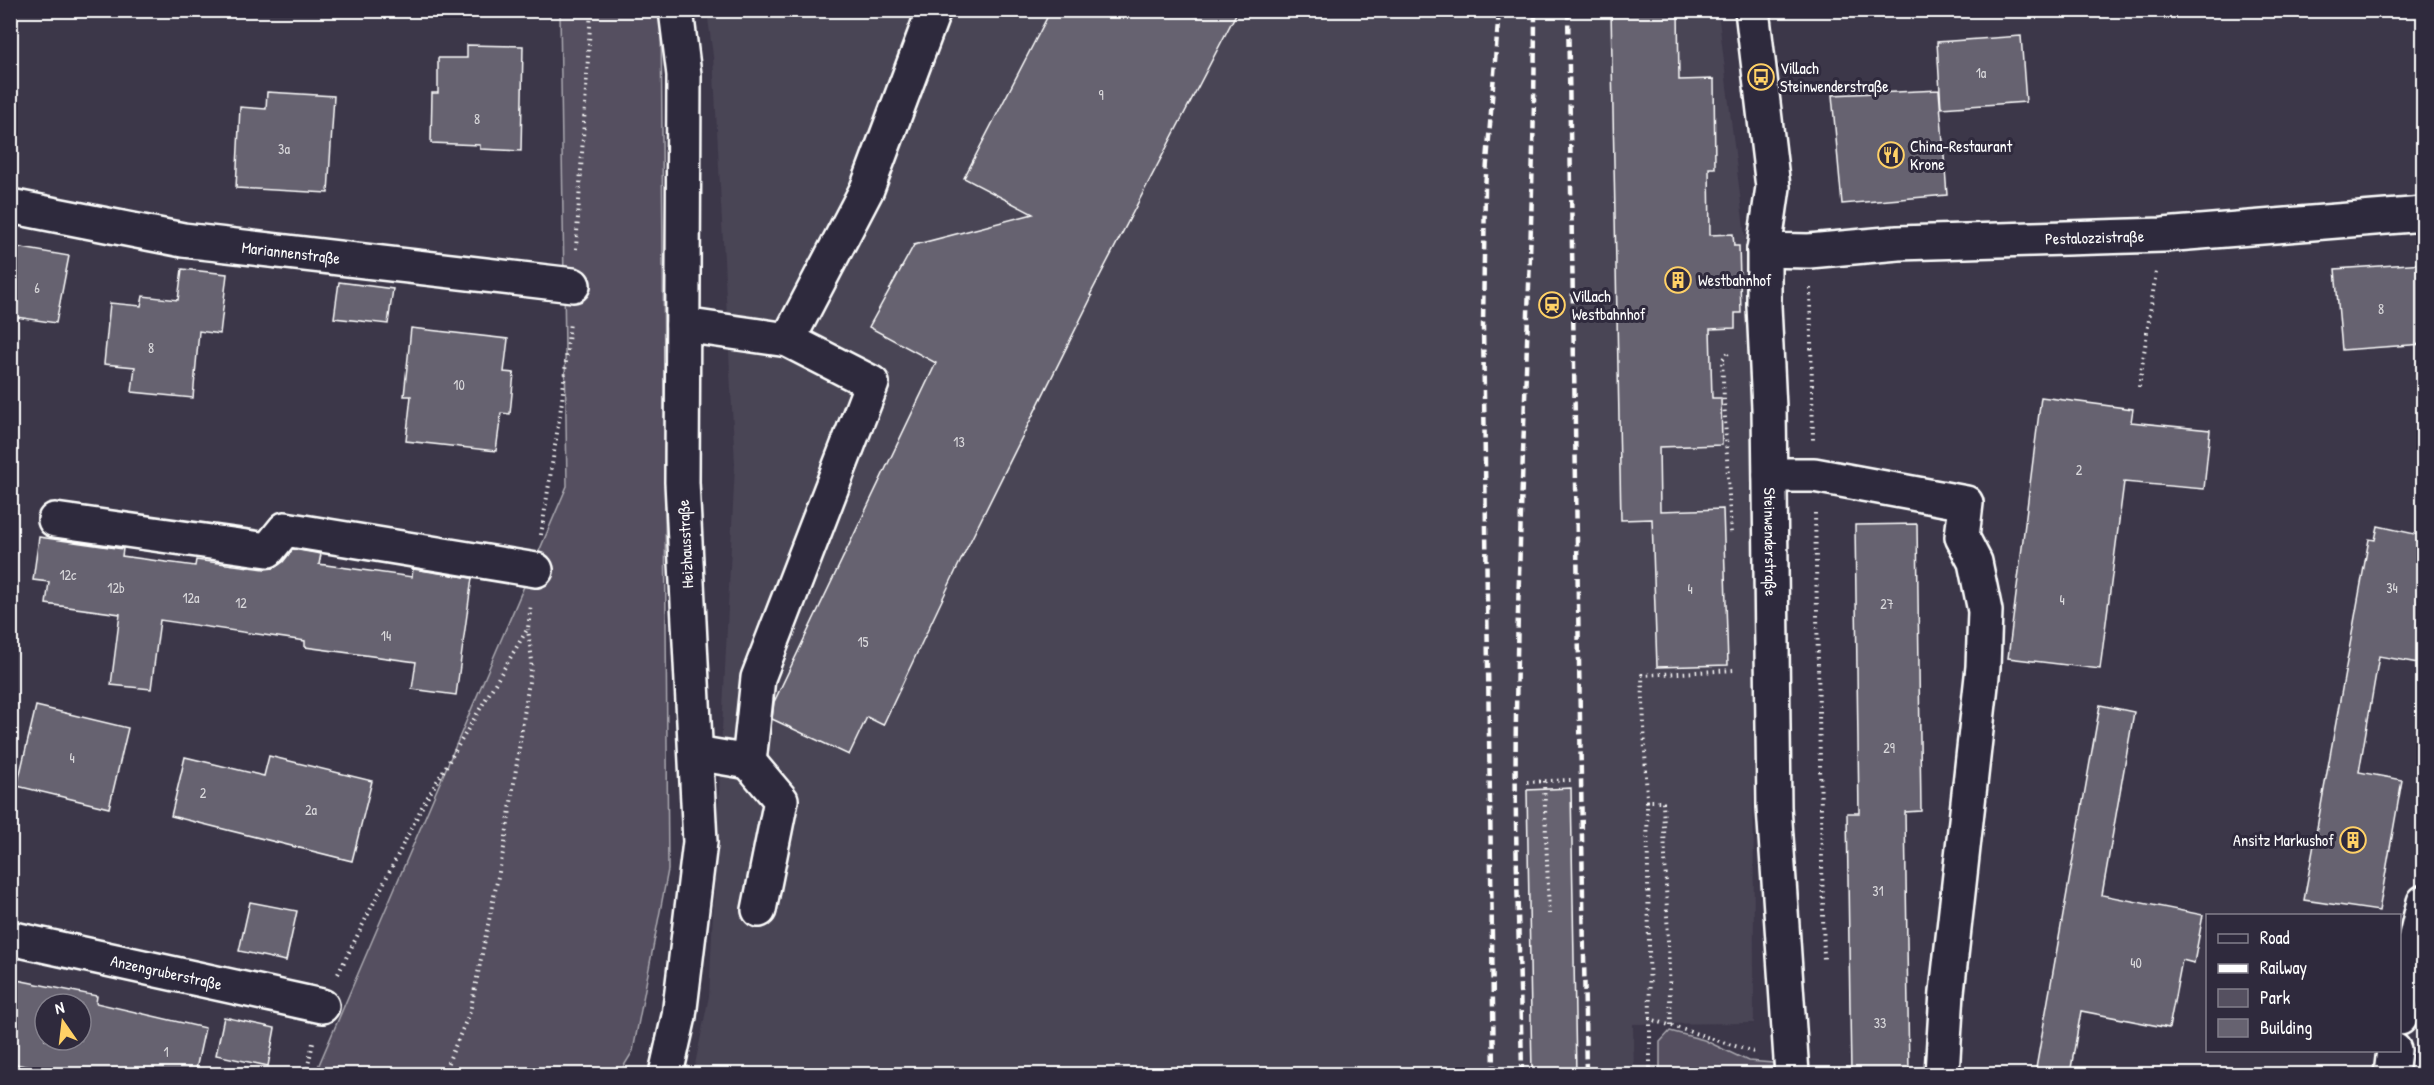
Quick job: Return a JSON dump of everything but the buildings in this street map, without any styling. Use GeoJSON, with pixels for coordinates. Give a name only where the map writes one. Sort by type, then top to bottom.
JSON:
{"type":"FeatureCollection","features":[{"type":"Feature","properties":{"kind":"street","name":"Heizhausstraße"},"geometry":{"type":"LineString","coordinates":[[666,1074],[679,1016],[700,842],[682,482],[684,75],[676,10]]}},
{"type":"Feature","properties":{"kind":"street"},"geometry":{"type":"LineString","coordinates":[[788,339],[867,189],[934,10]]}},
{"type":"Feature","properties":{"kind":"street","name":"Steinwenderstraße"},"geometry":{"type":"LineString","coordinates":[[1752,10],[1773,187],[1764,250],[1770,475],[1774,807],[1792,1064]]}},
{"type":"Feature","properties":{"kind":"street","name":"Mariannenstraße"},"geometry":{"type":"LineString","coordinates":[[10,206],[183,240],[573,285]]}},
{"type":"Feature","properties":{"kind":"street","name":"Pestalozzistraße"},"geometry":{"type":"LineString","coordinates":[[1764,250],[1809,251],[1898,243],[2163,235],[2424,214]]}},
{"type":"Feature","properties":{"kind":"street"},"geometry":{"type":"LineString","coordinates":[[683,325],[788,339],[872,383],[758,678],[749,762]]}},
{"type":"Feature","properties":{"kind":"street"},"geometry":{"type":"LineString","coordinates":[[1770,475],[1814,475],[1966,503],[1962,537],[1975,562],[1985,612],[1983,667],[1947,992],[1942,1074]]}},
{"type":"Feature","properties":{"kind":"street"},"geometry":{"type":"LineString","coordinates":[[55,520],[267,550],[285,529],[536,570]]}},
{"type":"Feature","properties":{"kind":"street"},"geometry":{"type":"LineString","coordinates":[[696,753],[749,762],[781,800],[759,910]]}},
{"type":"Feature","properties":{"kind":"street"},"geometry":{"type":"LineString","coordinates":[[2401,1011],[2406,978],[2424,902]]}},
{"type":"Feature","properties":{"kind":"street","name":"Anzengruberstraße"},"geometry":{"type":"LineString","coordinates":[[10,938],[322,1006]]}},
{"type":"Feature","properties":{"kind":"street"},"geometry":{"type":"LineString","coordinates":[[2391,1074],[2394,1052]]}},
{"type":"Feature","properties":{"kind":"path"},"geometry":{"type":"LineString","coordinates":[[2139,387],[2157,262]]}},
{"type":"Feature","properties":{"kind":"path"},"geometry":{"type":"LineString","coordinates":[[1810,289],[1825,969]]}},
{"type":"Feature","properties":{"kind":"path"},"geometry":{"type":"LineString","coordinates":[[1731,539],[1722,360],[1735,346]]}},
{"type":"Feature","properties":{"kind":"path"},"geometry":{"type":"LineString","coordinates":[[443,1074],[470,1012],[505,843],[532,662],[528,628]]}},
{"type":"Feature","properties":{"kind":"path"},"geometry":{"type":"LineString","coordinates":[[1650,1074],[1647,801],[1642,675],[1737,670]]}},
{"type":"Feature","properties":{"kind":"path"},"geometry":{"type":"LineString","coordinates":[[1527,782],[1571,780]]}},
{"type":"Feature","properties":{"kind":"path"},"geometry":{"type":"LineString","coordinates":[[1544,782],[1549,914]]}},
{"type":"Feature","properties":{"kind":"path"},"geometry":{"type":"LineString","coordinates":[[1647,801],[1663,801],[1671,1025]]}},
{"type":"Feature","properties":{"kind":"path"},"geometry":{"type":"LineString","coordinates":[[1650,1019],[1792,1064]]}},
{"type":"Feature","properties":{"kind":"shaded area","name":"Villach Westbahnhof"},"geometry":{"type":"Polygon","coordinates":[[[707,11],[1718,11],[1746,245],[1749,306],[1753,484],[1754,1023],[1633,1024],[1634,1074],[693,1074],[709,996],[735,464],[713,56],[707,11]]]}},
{"type":"Feature","properties":{"kind":"green space"},"geometry":{"type":"Polygon","coordinates":[[[560,11],[661,11],[668,870],[633,1051],[619,1074],[315,1074],[567,486],[560,11]]]}},
{"type":"Feature","properties":{"kind":"green space"},"geometry":{"type":"Polygon","coordinates":[[[1670,1031],[1704,1040],[1748,1061],[1773,1063],[1773,1074],[1660,1074],[1660,1042],[1670,1031]]]}},
{"type":"Feature","properties":{"kind":"railway"},"geometry":{"type":"LineString","coordinates":[[1494,1074],[1483,326],[1485,188],[1499,10]]}},
{"type":"Feature","properties":{"kind":"railway"},"geometry":{"type":"LineString","coordinates":[[1522,1074],[1516,850],[1516,716],[1535,10]]}},
{"type":"Feature","properties":{"kind":"railway"},"geometry":{"type":"LineString","coordinates":[[1568,10],[1586,1074]]}},
{"type":"Feature","properties":{"kind":"place","name":"Villach Steinwenderstraße"},"geometry":{"type":"Point","coordinates":[1761,77]}},
{"type":"Feature","properties":{"kind":"place","name":"China-Restaurant Krone"},"geometry":{"type":"Point","coordinates":[1891,155]}},
{"type":"Feature","properties":{"kind":"place","name":"Westbahnhof"},"geometry":{"type":"Point","coordinates":[1678,280]}},
{"type":"Feature","properties":{"kind":"place","name":"Villach Westbahnhof"},"geometry":{"type":"Point","coordinates":[1552,305]}},
{"type":"Feature","properties":{"kind":"place","name":"Ansitz Markushof"},"geometry":{"type":"Point","coordinates":[2353,840]}}]}
